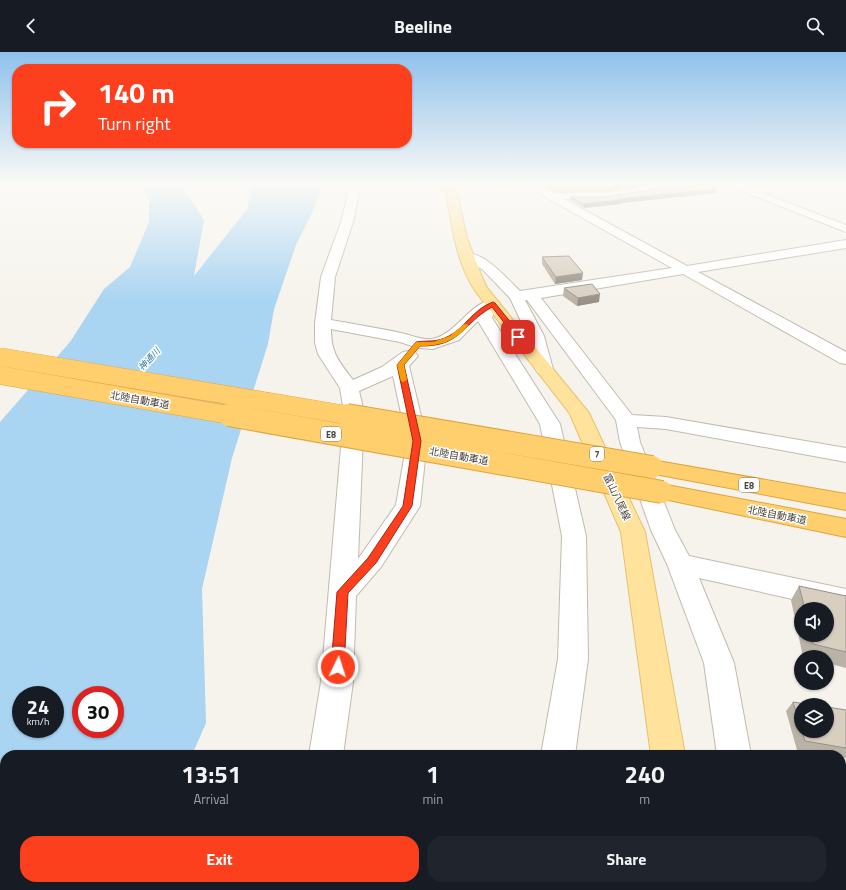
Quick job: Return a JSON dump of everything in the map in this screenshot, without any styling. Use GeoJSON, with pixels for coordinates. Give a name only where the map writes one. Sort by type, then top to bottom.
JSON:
{"type":"FeatureCollection","features":[{"type":"Feature","properties":{"kind":"highway","name":"北陸自動車道"},"geometry":{"type":"LineString","coordinates":[[0,357],[652,467],[846,502]]}},
{"type":"Feature","properties":{"kind":"highway","name":"北陸自動車道"},"geometry":{"type":"LineString","coordinates":[[0,375],[662,492],[846,528]]}},
{"type":"Feature","properties":{"kind":"main road","name":"富山八尾線"},"geometry":{"type":"LineString","coordinates":[[458,223],[473,275],[491,306],[544,369],[579,414],[633,532],[667,750]]}},
{"type":"Feature","properties":{"kind":"street"},"geometry":{"type":"LineString","coordinates":[[327,750],[337,682],[354,412],[349,388],[326,354],[323,343],[323,323],[328,277],[347,223]]}},
{"type":"Feature","properties":{"kind":"street"},"geometry":{"type":"LineString","coordinates":[[600,223],[846,359]]}},
{"type":"Feature","properties":{"kind":"street"},"geometry":{"type":"LineString","coordinates":[[831,223],[846,229]]}},
{"type":"Feature","properties":{"kind":"street"},"geometry":{"type":"LineString","coordinates":[[524,296],[846,244]]}},
{"type":"Feature","properties":{"kind":"street"},"geometry":{"type":"LineString","coordinates":[[468,258],[487,266],[524,296],[626,420],[630,442],[719,663],[733,750]]}},
{"type":"Feature","properties":{"kind":"street"},"geometry":{"type":"LineString","coordinates":[[524,296],[544,369]]}},
{"type":"Feature","properties":{"kind":"street"},"geometry":{"type":"LineString","coordinates":[[323,323],[403,338],[418,343],[433,344],[452,337],[480,311],[491,306]]}},
{"type":"Feature","properties":{"kind":"street"},"geometry":{"type":"LineString","coordinates":[[491,306],[484,318],[550,424],[574,536],[573,658],[559,750]]}},
{"type":"Feature","properties":{"kind":"street"},"geometry":{"type":"LineString","coordinates":[[349,388],[400,365],[418,343]]}},
{"type":"Feature","properties":{"kind":"street"},"geometry":{"type":"LineString","coordinates":[[343,592],[372,560],[408,506],[417,441],[400,365]]}},
{"type":"Feature","properties":{"kind":"street"},"geometry":{"type":"LineString","coordinates":[[626,420],[666,423],[846,456]]}},
{"type":"Feature","properties":{"kind":"street"},"geometry":{"type":"LineString","coordinates":[[680,564],[846,600]]}},
{"type":"Feature","properties":{"kind":"water","name":"神通川"},"geometry":{"type":"Polygon","coordinates":[[[149,223],[203,223],[194,276],[236,223],[307,223],[296,245],[274,309],[268,344],[232,458],[202,589],[206,723],[194,750],[0,750],[0,422],[70,342],[104,289],[130,267],[149,223]]]}},
{"type":"Feature","properties":{"kind":"building"},"geometry":{"type":"Polygon","coordinates":[[[569,256],[583,273],[556,277],[542,257],[569,256]]]}},
{"type":"Feature","properties":{"kind":"building"},"geometry":{"type":"Polygon","coordinates":[[[592,284],[600,294],[578,298],[564,288],[592,284]]]}},
{"type":"Feature","properties":{"kind":"building"},"geometry":{"type":"Polygon","coordinates":[[[799,586],[846,596],[846,652],[813,644],[813,642],[834,642],[834,602],[803,602],[799,586]]]}},
{"type":"Feature","properties":{"kind":"building"},"geometry":{"type":"Polygon","coordinates":[[[834,708],[846,710],[846,748],[805,741],[804,738],[834,738],[834,708]]]}},
{"type":"Feature","properties":{"kind":"slow traffic"},"geometry":{"type":"LineString","coordinates":[[403,380],[400,365],[412,353],[418,343],[433,344],[452,337],[466,325]]}},
{"type":"Feature","properties":{"kind":"route"},"geometry":{"type":"LineString","coordinates":[[338,667],[343,592],[372,560],[408,506],[417,441],[400,365],[412,353],[418,343],[433,344],[452,337],[480,311],[493,304],[518,337]]}}]}
